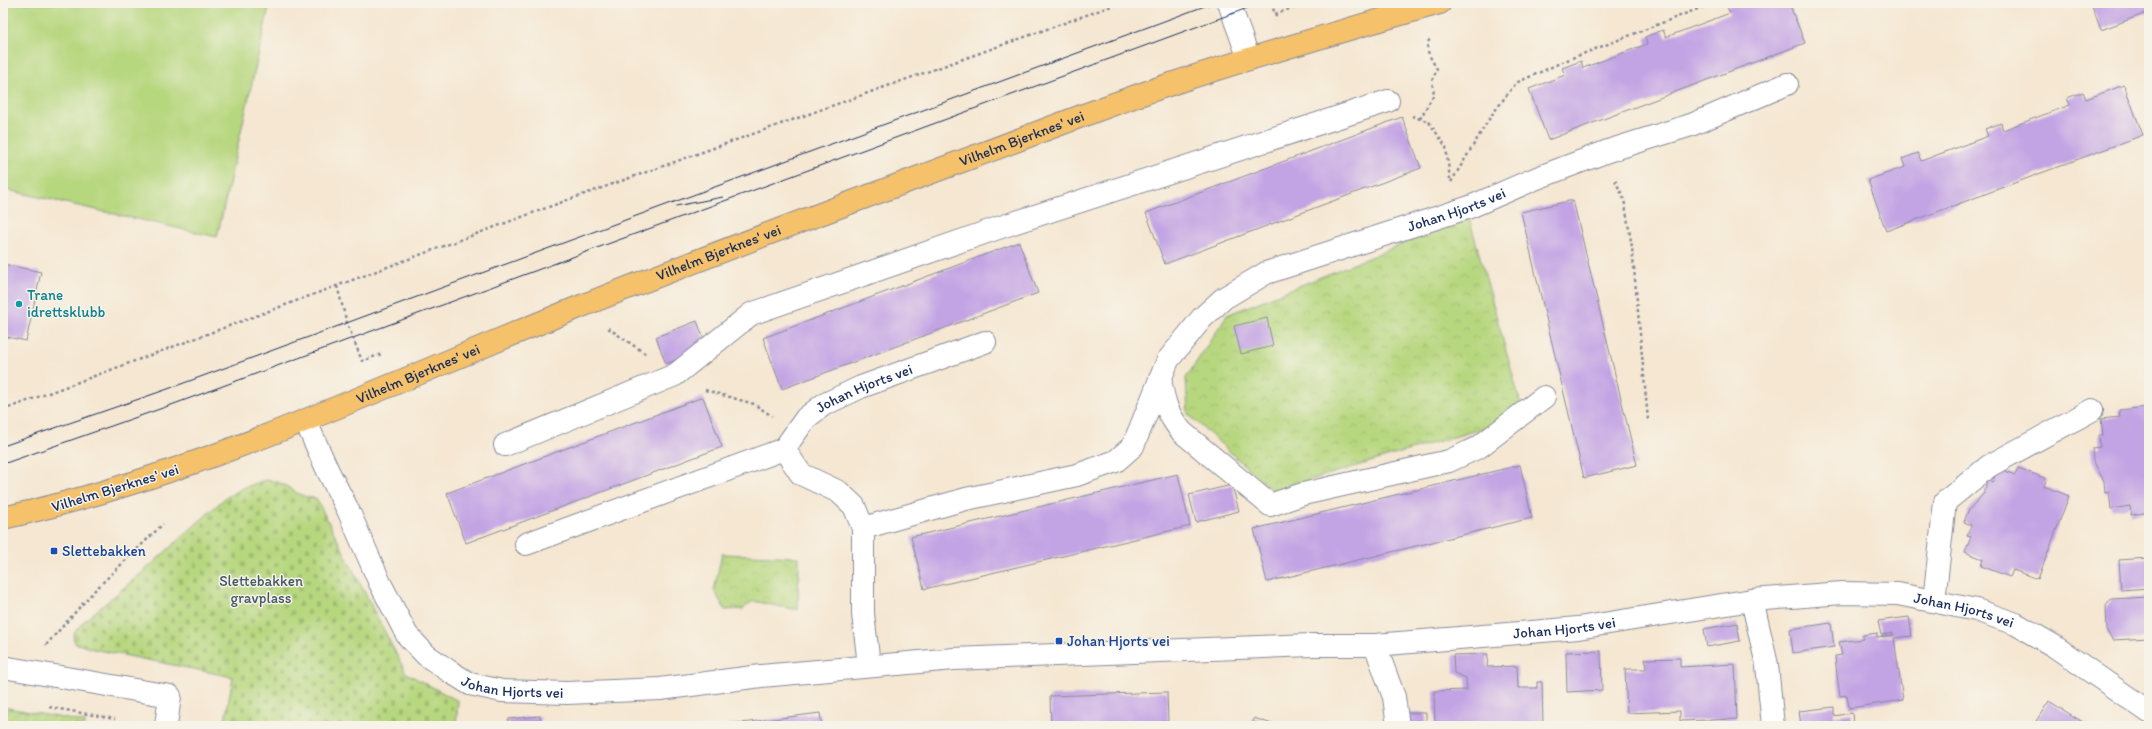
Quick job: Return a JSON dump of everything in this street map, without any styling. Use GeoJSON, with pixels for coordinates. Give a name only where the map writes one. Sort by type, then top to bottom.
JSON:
{"type":"FeatureCollection","features":[{"type":"Feature","properties":{"kind":"main road","name":"Vilhelm Bjerknes' vei"},"geometry":{"type":"LineString","coordinates":[[3,518],[114,490],[232,450],[306,422],[579,307],[837,207],[1164,86],[1249,59],[1440,3]]}},
{"type":"Feature","properties":{"kind":"street"},"geometry":{"type":"LineString","coordinates":[[1229,3],[1249,59]]}},
{"type":"Feature","properties":{"kind":"street","name":"Johan Hjorts vei"},"geometry":{"type":"LineString","coordinates":[[863,528],[966,499],[1077,475],[1116,461],[1133,446],[1168,360],[1202,318],[1224,298],[1266,273],[1452,213],[1603,153],[1690,125],[1787,84]]}},
{"type":"Feature","properties":{"kind":"street"},"geometry":{"type":"LineString","coordinates":[[504,445],[675,375],[751,314],[1001,227],[1388,101]]}},
{"type":"Feature","properties":{"kind":"street","name":"Johan Hjorts vei"},"geometry":{"type":"LineString","coordinates":[[784,449],[806,418],[823,405],[861,387],[985,342]]}},
{"type":"Feature","properties":{"kind":"street"},"geometry":{"type":"LineString","coordinates":[[1160,379],[1164,404],[1169,414],[1182,432],[1270,505],[1303,494],[1449,461],[1479,447],[1544,398]]}},
{"type":"Feature","properties":{"kind":"street"},"geometry":{"type":"LineString","coordinates":[[1934,601],[1945,502],[1989,466],[2092,410]]}},
{"type":"Feature","properties":{"kind":"street","name":"Johan Hjorts vei"},"geometry":{"type":"LineString","coordinates":[[306,422],[328,472],[348,510],[380,583],[407,635],[426,654],[470,684],[502,691],[582,692],[660,689],[761,676],[869,665],[954,659],[1375,644],[1578,628],[1752,600],[1842,593],[1898,594],[1976,610],[2016,624],[2054,646],[2149,712]]}},
{"type":"Feature","properties":{"kind":"street"},"geometry":{"type":"LineString","coordinates":[[526,544],[784,449],[801,474],[839,492],[854,506],[863,528],[863,614],[869,665]]}},
{"type":"Feature","properties":{"kind":"street"},"geometry":{"type":"LineString","coordinates":[[1752,600],[1767,665],[1773,726]]}},
{"type":"Feature","properties":{"kind":"street"},"geometry":{"type":"LineString","coordinates":[[1375,644],[1394,697],[1398,726]]}},
{"type":"Feature","properties":{"kind":"street"},"geometry":{"type":"LineString","coordinates":[[3,667],[170,696],[166,726]]}},
{"type":"Feature","properties":{"kind":"path"},"geometry":{"type":"LineString","coordinates":[[3,410],[554,205],[1120,3]]}},
{"type":"Feature","properties":{"kind":"path"},"geometry":{"type":"LineString","coordinates":[[1271,3],[1279,25]]}},
{"type":"Feature","properties":{"kind":"path"},"geometry":{"type":"LineString","coordinates":[[1275,14],[1307,3]]}},
{"type":"Feature","properties":{"kind":"path"},"geometry":{"type":"LineString","coordinates":[[1450,180],[1491,116],[1516,83],[1567,60],[1713,3]]}},
{"type":"Feature","properties":{"kind":"path"},"geometry":{"type":"LineString","coordinates":[[1420,119],[1434,94],[1432,81],[1437,69],[1427,48],[1428,41],[1436,34]]}},
{"type":"Feature","properties":{"kind":"path"},"geometry":{"type":"LineString","coordinates":[[1388,101],[1407,114],[1429,122],[1446,147],[1452,213]]}},
{"type":"Feature","properties":{"kind":"path"},"geometry":{"type":"LineString","coordinates":[[1603,153],[1624,199],[1632,247],[1648,420]]}},
{"type":"Feature","properties":{"kind":"path"},"geometry":{"type":"LineString","coordinates":[[337,286],[347,323],[362,361],[382,354]]}},
{"type":"Feature","properties":{"kind":"path"},"geometry":{"type":"LineString","coordinates":[[26,671],[53,634],[95,590],[163,524]]}},
{"type":"Feature","properties":{"kind":"green space"},"geometry":{"type":"Polygon","coordinates":[[[3,3],[270,3],[217,237],[3,189],[3,3]]]}},
{"type":"Feature","properties":{"kind":"green space"},"geometry":{"type":"Polygon","coordinates":[[[1469,217],[1524,416],[1273,491],[1188,414],[1186,378],[1227,315],[1469,217]]]}},
{"type":"Feature","properties":{"kind":"green space","name":"Slettebakken gravplass"},"geometry":{"type":"Polygon","coordinates":[[[265,480],[280,483],[302,496],[316,498],[406,673],[458,701],[456,726],[224,726],[233,677],[93,649],[75,643],[73,638],[75,632],[84,621],[143,572],[225,498],[243,488],[265,480]]]}},
{"type":"Feature","properties":{"kind":"green space"},"geometry":{"type":"Polygon","coordinates":[[[722,554],[799,557],[798,610],[753,601],[743,609],[725,610],[714,590],[722,554]]]}},
{"type":"Feature","properties":{"kind":"green space"},"geometry":{"type":"Polygon","coordinates":[[[3,707],[85,722],[85,726],[37,726],[27,724],[20,726],[3,726],[3,707]]]}},
{"type":"Feature","properties":{"kind":"building"},"geometry":{"type":"Polygon","coordinates":[[[1737,3],[1747,3],[1748,6],[1757,3],[1789,3],[1805,43],[1548,140],[1529,89],[1565,75],[1562,68],[1581,61],[1583,68],[1647,44],[1645,37],[1663,30],[1666,37],[1730,13],[1727,7],[1737,3]]]}},
{"type":"Feature","properties":{"kind":"building"},"geometry":{"type":"Polygon","coordinates":[[[2091,3],[2149,3],[2149,12],[2101,30],[2091,3]]]}},
{"type":"Feature","properties":{"kind":"building"},"geometry":{"type":"Polygon","coordinates":[[[2124,85],[2143,135],[1886,231],[1868,180],[1905,167],[1902,159],[1918,153],[1921,161],[1988,136],[1985,129],[2001,123],[2003,130],[2070,105],[2067,98],[2083,92],[2086,99],[2124,85]]]}},
{"type":"Feature","properties":{"kind":"building"},"geometry":{"type":"Polygon","coordinates":[[[1402,117],[1421,168],[1165,264],[1146,213],[1402,117]]]}},
{"type":"Feature","properties":{"kind":"building"},"geometry":{"type":"Polygon","coordinates":[[[1573,200],[1637,465],[1584,478],[1521,212],[1573,200]]]}},
{"type":"Feature","properties":{"kind":"building"},"geometry":{"type":"Polygon","coordinates":[[[1019,242],[1038,293],[782,389],[763,338],[1019,242]]]}},
{"type":"Feature","properties":{"kind":"building","name":"Trane idrettsklubb"},"geometry":{"type":"Polygon","coordinates":[[[3,264],[41,272],[26,341],[3,336],[3,264]]]}},
{"type":"Feature","properties":{"kind":"building"},"geometry":{"type":"Polygon","coordinates":[[[1267,318],[1273,346],[1241,354],[1234,326],[1267,318]]]}},
{"type":"Feature","properties":{"kind":"building"},"geometry":{"type":"Polygon","coordinates":[[[697,321],[707,347],[666,364],[656,337],[697,321]]]}},
{"type":"Feature","properties":{"kind":"building"},"geometry":{"type":"Polygon","coordinates":[[[703,397],[722,447],[466,543],[447,493],[703,397]]]}},
{"type":"Feature","properties":{"kind":"building"},"geometry":{"type":"Polygon","coordinates":[[[2149,407],[2149,512],[2131,515],[2130,506],[2111,509],[2109,492],[2105,493],[2104,481],[2093,460],[2092,448],[2100,447],[2099,435],[2103,435],[2101,419],[2120,417],[2119,410],[2149,407]]]}},
{"type":"Feature","properties":{"kind":"building"},"geometry":{"type":"Polygon","coordinates":[[[1520,465],[1532,518],[1267,582],[1254,529],[1520,465]]]}},
{"type":"Feature","properties":{"kind":"building"},"geometry":{"type":"Polygon","coordinates":[[[1998,468],[2015,475],[2018,468],[2047,479],[2044,486],[2069,496],[2038,579],[2013,570],[2010,577],[1981,566],[1983,559],[1965,552],[1971,537],[1967,536],[1971,525],[1964,522],[1968,511],[1984,493],[1988,481],[1992,483],[1998,468]]]}},
{"type":"Feature","properties":{"kind":"building"},"geometry":{"type":"Polygon","coordinates":[[[1178,474],[1190,526],[924,589],[911,537],[1178,474]]]}},
{"type":"Feature","properties":{"kind":"building"},"geometry":{"type":"Polygon","coordinates":[[[1232,485],[1239,511],[1196,522],[1189,495],[1232,485]]]}},
{"type":"Feature","properties":{"kind":"building"},"geometry":{"type":"Polygon","coordinates":[[[2149,558],[2149,588],[2121,590],[2119,560],[2149,558]]]}},
{"type":"Feature","properties":{"kind":"building"},"geometry":{"type":"Polygon","coordinates":[[[2149,597],[2149,638],[2113,640],[2107,632],[2106,606],[2111,599],[2149,597]]]}},
{"type":"Feature","properties":{"kind":"building"},"geometry":{"type":"Polygon","coordinates":[[[1909,617],[1912,636],[1894,638],[1903,700],[1849,708],[1847,695],[1840,696],[1835,656],[1842,655],[1839,642],[1863,639],[1863,635],[1877,633],[1877,637],[1894,635],[1893,633],[1881,635],[1878,621],[1909,617]]]}},
{"type":"Feature","properties":{"kind":"building"},"geometry":{"type":"Polygon","coordinates":[[[1737,623],[1740,641],[1707,647],[1704,629],[1737,623]]]}},
{"type":"Feature","properties":{"kind":"building"},"geometry":{"type":"Polygon","coordinates":[[[1831,623],[1834,647],[1793,653],[1790,629],[1831,623]]]}},
{"type":"Feature","properties":{"kind":"building"},"geometry":{"type":"Polygon","coordinates":[[[1601,651],[1602,690],[1567,692],[1566,652],[1601,651]]]}},
{"type":"Feature","properties":{"kind":"building"},"geometry":{"type":"Polygon","coordinates":[[[1488,654],[1487,667],[1517,666],[1518,688],[1537,688],[1537,682],[1542,682],[1543,726],[1435,726],[1434,691],[1467,690],[1466,678],[1454,673],[1453,655],[1488,654]]]}},
{"type":"Feature","properties":{"kind":"building"},"geometry":{"type":"Polygon","coordinates":[[[1680,658],[1680,667],[1735,664],[1737,719],[1680,721],[1680,711],[1627,713],[1625,669],[1646,669],[1645,659],[1680,658]]]}},
{"type":"Feature","properties":{"kind":"building"},"geometry":{"type":"Polygon","coordinates":[[[1167,692],[1168,722],[1146,723],[1146,726],[1051,726],[1050,696],[1167,692]]]}},
{"type":"Feature","properties":{"kind":"building"},"geometry":{"type":"Polygon","coordinates":[[[2049,701],[2089,726],[2033,726],[2049,701]]]}},
{"type":"Feature","properties":{"kind":"building"},"geometry":{"type":"Polygon","coordinates":[[[1834,707],[1834,716],[1852,713],[1853,724],[1801,726],[1799,711],[1834,707]]]}},
{"type":"Feature","properties":{"kind":"building"},"geometry":{"type":"Polygon","coordinates":[[[820,713],[822,726],[726,726],[726,725],[820,713]]]}},
{"type":"Feature","properties":{"kind":"building"},"geometry":{"type":"Polygon","coordinates":[[[1407,713],[1426,713],[1426,726],[1408,726],[1407,713]]]}},
{"type":"Feature","properties":{"kind":"building"},"geometry":{"type":"Polygon","coordinates":[[[540,716],[541,726],[509,726],[508,719],[540,716]]]}},
{"type":"Feature","properties":{"kind":"building"},"geometry":{"type":"Polygon","coordinates":[[[1254,718],[1278,726],[1252,726],[1254,718]]]}},
{"type":"Feature","properties":{"kind":"tram line"},"geometry":{"type":"LineString","coordinates":[[3,446],[165,390],[1213,3]]}},
{"type":"Feature","properties":{"kind":"tram line"},"geometry":{"type":"LineString","coordinates":[[3,464],[174,404],[1261,3]]}},
{"type":"Feature","properties":{"kind":"tram line"},"geometry":{"type":"LineString","coordinates":[[676,206],[723,197]]}},
{"type":"Feature","properties":{"kind":"place","name":"Trane idrettsklubb"},"geometry":{"type":"Point","coordinates":[19,304]}},
{"type":"Feature","properties":{"kind":"place","name":"Slettebakken"},"geometry":{"type":"Point","coordinates":[54,551]}},
{"type":"Feature","properties":{"kind":"place","name":"Johan Hjorts vei"},"geometry":{"type":"Point","coordinates":[1059,641]}}]}
